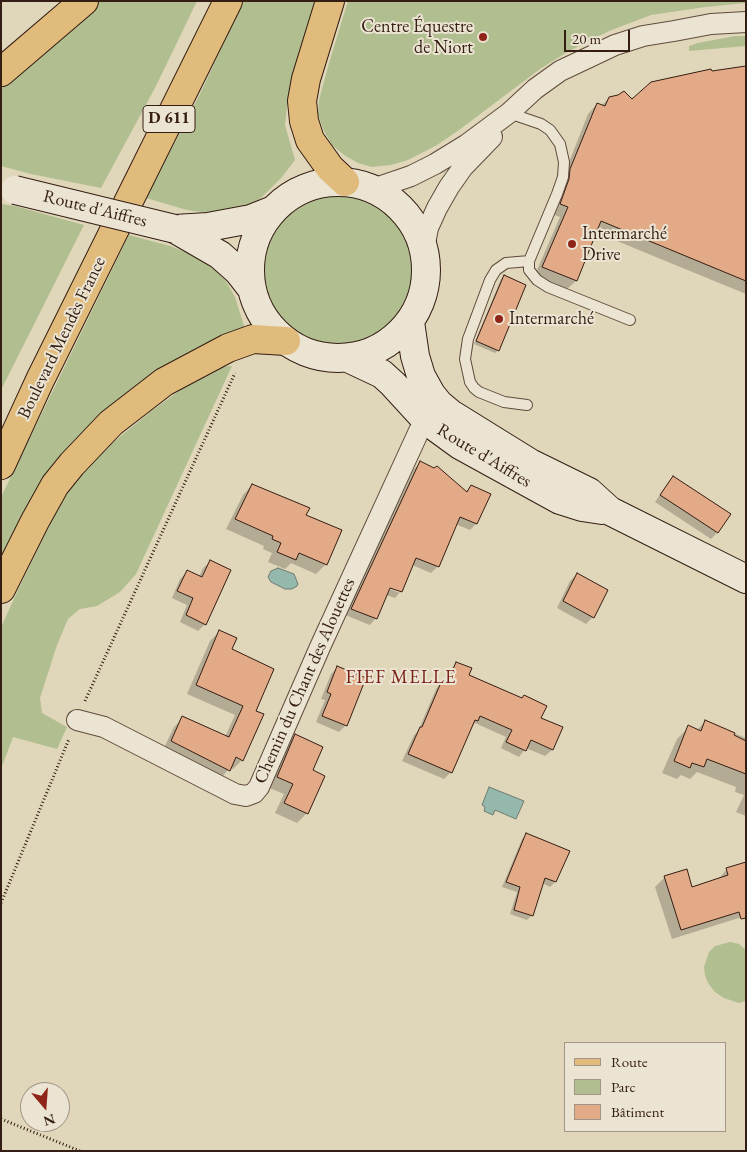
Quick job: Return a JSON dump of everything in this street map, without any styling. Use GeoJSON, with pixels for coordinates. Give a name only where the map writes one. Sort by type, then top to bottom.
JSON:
{"type":"FeatureCollection","features":[{"type":"Feature","properties":{"kind":"main road"},"geometry":{"type":"LineString","coordinates":[[1,72],[84,1]]}},
{"type":"Feature","properties":{"kind":"main road","name":"D 611"},"geometry":{"type":"LineString","coordinates":[[104,236],[213,1]]}},
{"type":"Feature","properties":{"kind":"main road","name":"D 611"},"geometry":{"type":"LineString","coordinates":[[104,236],[228,1]]}},
{"type":"Feature","properties":{"kind":"main road"},"geometry":{"type":"LineString","coordinates":[[330,1],[306,79],[302,101],[304,121],[310,140],[330,168],[345,182]]}},
{"type":"Feature","properties":{"kind":"main road"},"geometry":{"type":"LineString","coordinates":[[345,182],[373,189],[391,199],[406,212],[417,230],[424,249],[427,269],[425,289],[418,308],[410,322],[396,338],[365,354],[348,358],[331,358],[316,356],[300,350],[274,331],[257,305],[252,289],[250,270],[252,251],[258,232],[271,211],[284,200],[303,189],[324,183],[345,182]]}},
{"type":"Feature","properties":{"kind":"main road","name":"Route d'Aiffres"},"geometry":{"type":"LineString","coordinates":[[6,187],[175,228],[208,227],[251,219],[271,211]]}},
{"type":"Feature","properties":{"kind":"main road","name":"Route d'Aiffres"},"geometry":{"type":"LineString","coordinates":[[175,228],[220,255],[238,271],[252,289]]}},
{"type":"Feature","properties":{"kind":"main road","name":"Boulevard Mendès France"},"geometry":{"type":"LineString","coordinates":[[1,432],[20,388],[104,236]]}},
{"type":"Feature","properties":{"kind":"main road","name":"Boulevard Mendès France"},"geometry":{"type":"LineString","coordinates":[[1,465],[104,236]]}},
{"type":"Feature","properties":{"kind":"main road","name":"Route d'Aiffres"},"geometry":{"type":"LineString","coordinates":[[410,322],[415,356],[421,376],[430,394],[451,414],[530,463],[589,492],[610,511],[746,578]]}},
{"type":"Feature","properties":{"kind":"main road"},"geometry":{"type":"LineString","coordinates":[[1,589],[55,485],[111,423],[164,382],[228,348],[253,339],[286,341]]}},
{"type":"Feature","properties":{"kind":"main road","name":"Route d'Aiffres"},"geometry":{"type":"LineString","coordinates":[[348,358],[382,374],[427,421],[460,445],[560,500],[582,507],[610,511]]}},
{"type":"Feature","properties":{"kind":"street"},"geometry":{"type":"LineString","coordinates":[[373,189],[411,176],[435,164],[466,145],[509,113],[535,89],[560,72],[615,45],[658,33],[711,24],[746,22]]}},
{"type":"Feature","properties":{"kind":"street"},"geometry":{"type":"LineString","coordinates":[[424,249],[428,228],[450,187],[464,167],[493,137],[509,113]]}},
{"type":"Feature","properties":{"kind":"street","name":"Chemin du Chant des Alouettes"},"geometry":{"type":"LineString","coordinates":[[77,720],[104,727],[235,794],[246,796],[254,793],[259,787],[320,647],[419,431],[427,421]]}},
{"type":"Feature","properties":{"kind":"lane"},"geometry":{"type":"LineString","coordinates":[[509,113],[541,124],[550,130],[560,144],[564,162],[563,176],[558,194],[529,260],[529,270],[532,276],[548,287],[630,320]]}},
{"type":"Feature","properties":{"kind":"lane"},"geometry":{"type":"LineString","coordinates":[[528,405],[504,402],[479,392],[470,382],[465,359],[468,339],[490,280],[496,270],[506,263],[529,260]]}},
{"type":"Feature","properties":{"kind":"path"},"geometry":{"type":"LineString","coordinates":[[1,903],[77,720],[237,368]]}},
{"type":"Feature","properties":{"kind":"path"},"geometry":{"type":"LineString","coordinates":[[1,1118],[80,1151]]}},
{"type":"Feature","properties":{"kind":"green space"},"geometry":{"type":"Polygon","coordinates":[[[97,1],[197,1],[156,86],[101,188],[1,166],[1,84],[97,1]]]}},
{"type":"Feature","properties":{"kind":"green space"},"geometry":{"type":"Polygon","coordinates":[[[243,1],[316,1],[288,97],[285,125],[295,160],[282,177],[260,199],[243,207],[217,214],[187,210],[146,198],[201,92],[243,1]]]}},
{"type":"Feature","properties":{"kind":"green space"},"geometry":{"type":"Polygon","coordinates":[[[348,1],[746,1],[746,3],[651,15],[609,31],[569,51],[540,69],[437,145],[408,160],[391,165],[372,167],[358,163],[332,145],[323,129],[318,114],[319,100],[348,1]]]}},
{"type":"Feature","properties":{"kind":"green space"},"geometry":{"type":"Polygon","coordinates":[[[735,36],[746,36],[746,46],[689,51],[689,46],[698,43],[735,36]]]}},
{"type":"Feature","properties":{"kind":"green space"},"geometry":{"type":"Polygon","coordinates":[[[337,196],[366,202],[390,218],[406,242],[412,271],[406,300],[390,324],[366,340],[337,346],[308,340],[284,324],[268,300],[262,271],[268,242],[284,218],[308,202],[337,196]]]}},
{"type":"Feature","properties":{"kind":"green space"},"geometry":{"type":"Polygon","coordinates":[[[1,204],[84,225],[1,390],[1,204]]]}},
{"type":"Feature","properties":{"kind":"green space"},"geometry":{"type":"Polygon","coordinates":[[[129,235],[170,246],[193,255],[214,269],[226,281],[235,297],[245,329],[162,372],[1,574],[1,497],[129,235]]]}},
{"type":"Feature","properties":{"kind":"green space"},"geometry":{"type":"Polygon","coordinates":[[[232,366],[136,574],[120,592],[97,606],[80,609],[68,619],[57,645],[40,698],[42,713],[67,727],[57,749],[13,737],[1,769],[1,627],[58,508],[75,482],[101,452],[190,383],[219,367],[232,366]]]}},
{"type":"Feature","properties":{"kind":"green space"},"geometry":{"type":"Polygon","coordinates":[[[730,942],[739,944],[746,950],[746,1001],[739,1003],[724,998],[715,992],[705,975],[704,967],[709,952],[715,946],[730,942]]]}},
{"type":"Feature","properties":{"kind":"water"},"geometry":{"type":"Polygon","coordinates":[[[278,568],[294,574],[297,586],[292,589],[285,589],[271,582],[268,577],[271,571],[278,568]]]}},
{"type":"Feature","properties":{"kind":"water"},"geometry":{"type":"Polygon","coordinates":[[[489,787],[524,801],[516,819],[495,810],[493,815],[484,811],[485,807],[482,805],[489,787]]]}},
{"type":"Feature","properties":{"kind":"building"},"geometry":{"type":"Polygon","coordinates":[[[746,66],[746,281],[601,221],[577,281],[542,267],[568,207],[560,204],[569,179],[570,169],[597,103],[605,106],[609,97],[624,91],[632,99],[651,82],[711,69],[712,71],[746,66]]]}},
{"type":"Feature","properties":{"kind":"building","name":"Intermarché"},"geometry":{"type":"Polygon","coordinates":[[[504,275],[526,285],[499,351],[476,341],[504,275]]]}},
{"type":"Feature","properties":{"kind":"building"},"geometry":{"type":"Polygon","coordinates":[[[420,461],[434,468],[437,466],[467,492],[471,485],[491,494],[477,524],[460,517],[439,567],[416,558],[402,592],[390,588],[377,619],[351,609],[420,461]]]}},
{"type":"Feature","properties":{"kind":"building"},"geometry":{"type":"Polygon","coordinates":[[[673,476],[731,514],[718,533],[660,495],[673,476]]]}},
{"type":"Feature","properties":{"kind":"building"},"geometry":{"type":"Polygon","coordinates":[[[252,484],[310,508],[306,515],[342,530],[327,565],[299,553],[296,560],[277,552],[281,543],[272,539],[273,536],[235,519],[252,484]]]}},
{"type":"Feature","properties":{"kind":"building"},"geometry":{"type":"Polygon","coordinates":[[[210,560],[231,570],[206,625],[186,615],[193,598],[177,591],[187,570],[202,577],[210,560]]]}},
{"type":"Feature","properties":{"kind":"building"},"geometry":{"type":"Polygon","coordinates":[[[577,573],[608,590],[594,618],[563,601],[577,573]]]}},
{"type":"Feature","properties":{"kind":"building"},"geometry":{"type":"Polygon","coordinates":[[[219,630],[237,638],[232,649],[274,669],[256,711],[264,714],[243,761],[236,757],[230,771],[171,741],[182,716],[229,737],[243,706],[196,685],[219,630]]]}},
{"type":"Feature","properties":{"kind":"building"},"geometry":{"type":"Polygon","coordinates":[[[456,662],[472,668],[469,675],[522,698],[524,695],[547,706],[541,718],[563,727],[553,750],[531,740],[526,751],[506,742],[512,730],[480,716],[478,721],[475,720],[452,773],[408,754],[442,680],[448,682],[456,662]]]}},
{"type":"Feature","properties":{"kind":"building"},"geometry":{"type":"Polygon","coordinates":[[[337,666],[366,678],[347,726],[322,716],[331,694],[327,692],[337,666]]]}},
{"type":"Feature","properties":{"kind":"building"},"geometry":{"type":"Polygon","coordinates":[[[705,720],[735,733],[734,735],[746,741],[746,774],[707,759],[704,767],[692,763],[690,768],[674,761],[688,725],[701,731],[705,720]]]}},
{"type":"Feature","properties":{"kind":"building"},"geometry":{"type":"Polygon","coordinates":[[[295,734],[323,747],[313,770],[325,776],[308,814],[284,803],[293,784],[277,777],[295,734]]]}},
{"type":"Feature","properties":{"kind":"building"},"geometry":{"type":"Polygon","coordinates":[[[526,833],[570,851],[556,882],[545,878],[533,916],[514,910],[520,887],[506,882],[526,833]]]}},
{"type":"Feature","properties":{"kind":"building"},"geometry":{"type":"Polygon","coordinates":[[[746,862],[746,918],[741,919],[739,912],[681,930],[664,876],[687,869],[692,887],[728,875],[726,868],[746,862]]]}},
{"type":"Feature","properties":{"kind":"place","name":"Centre Équestre de Niort"},"geometry":{"type":"Point","coordinates":[483,37]}},
{"type":"Feature","properties":{"kind":"place","name":"Intermarché Drive"},"geometry":{"type":"Point","coordinates":[572,244]}},
{"type":"Feature","properties":{"kind":"place","name":"Intermarché"},"geometry":{"type":"Point","coordinates":[499,319]}},
{"type":"Feature","properties":{"kind":"district","name":"FIEF MELLE"},"geometry":{"type":"Point","coordinates":[401,678]}}]}
